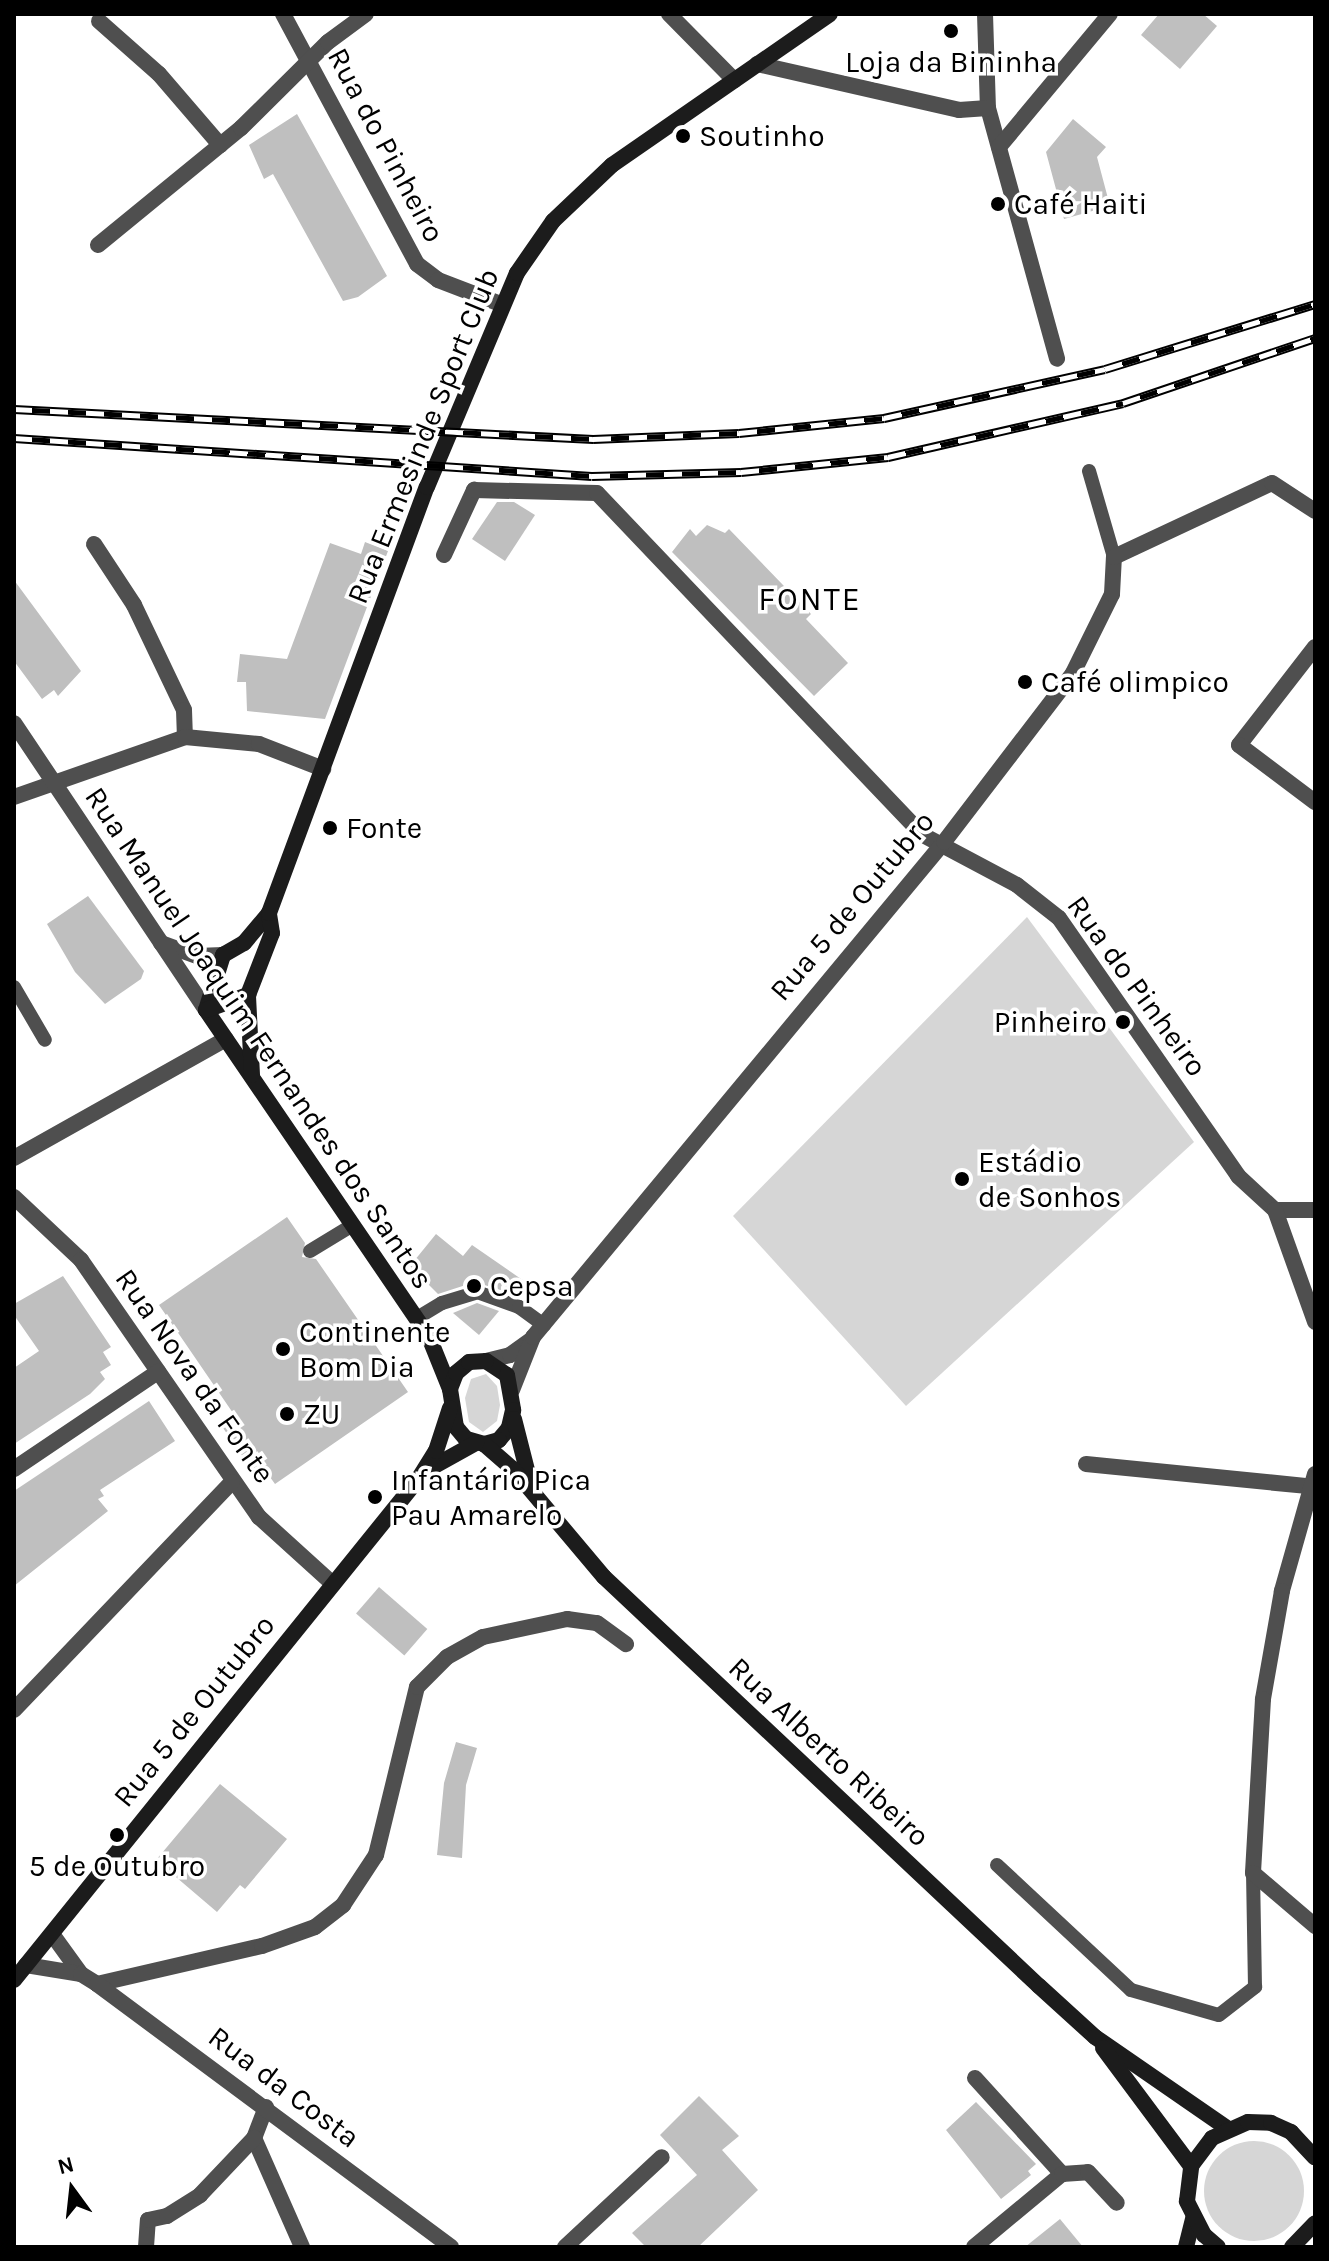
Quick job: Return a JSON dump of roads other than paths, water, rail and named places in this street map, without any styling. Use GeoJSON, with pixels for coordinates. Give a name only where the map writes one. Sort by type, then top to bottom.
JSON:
{"type":"FeatureCollection","features":[{"type":"Feature","properties":{"kind":"main road","name":"Rua Ermesinde Sport Club"},"geometry":{"type":"LineString","coordinates":[[223,955],[244,943],[269,913],[501,304],[563,211],[612,165],[830,14]]}},
{"type":"Feature","properties":{"kind":"main road","name":"Rua Ermesinde Sport Club"},"geometry":{"type":"LineString","coordinates":[[252,1075],[248,995],[272,933],[269,913]]}},
{"type":"Feature","properties":{"kind":"main road"},"geometry":{"type":"LineString","coordinates":[[206,1010],[223,955]]}},
{"type":"Feature","properties":{"kind":"main road"},"geometry":{"type":"LineString","coordinates":[[206,1010],[248,995]]}},
{"type":"Feature","properties":{"kind":"main road","name":"Rua Manuel Joaquim Fernandes dos Santos"},"geometry":{"type":"LineString","coordinates":[[206,1010],[417,1318],[429,1337],[450,1389]]}},
{"type":"Feature","properties":{"kind":"main road"},"geometry":{"type":"LineString","coordinates":[[429,1337],[507,1375],[513,1410],[509,1428],[499,1440],[480,1444],[456,1427],[450,1408],[450,1389],[456,1373],[478,1361]]}},
{"type":"Feature","properties":{"kind":"main road","name":"Rua 5 de Outubro"},"geometry":{"type":"LineString","coordinates":[[14,1980],[419,1478],[436,1451],[450,1408]]}},
{"type":"Feature","properties":{"kind":"main road","name":"Rua Alberto Ribeiro"},"geometry":{"type":"LineString","coordinates":[[513,1410],[518,1448],[537,1497]]}},
{"type":"Feature","properties":{"kind":"main road","name":"Rua 5 de Outubro"},"geometry":{"type":"LineString","coordinates":[[419,1478],[453,1452],[480,1444]]}},
{"type":"Feature","properties":{"kind":"main road","name":"Rua Alberto Ribeiro"},"geometry":{"type":"LineString","coordinates":[[480,1444],[537,1497],[604,1577],[1095,2037],[1227,2128]]}},
{"type":"Feature","properties":{"kind":"main road","name":"Rua Alberto Ribeiro"},"geometry":{"type":"LineString","coordinates":[[1095,2037],[1191,2166]]}},
{"type":"Feature","properties":{"kind":"main road"},"geometry":{"type":"LineString","coordinates":[[1218,2247],[1193,2218],[1187,2201],[1191,2166],[1199,2150],[1227,2128],[1271,2123],[1291,2132],[1315,2158]]}},
{"type":"Feature","properties":{"kind":"main road"},"geometry":{"type":"LineString","coordinates":[[1186,2247],[1193,2218]]}},
{"type":"Feature","properties":{"kind":"main road"},"geometry":{"type":"LineString","coordinates":[[1292,2247],[1315,2223]]}},
{"type":"Feature","properties":{"kind":"street","name":"Rua do Pinheiro"},"geometry":{"type":"LineString","coordinates":[[283,14],[417,264],[438,280],[501,304]]}},
{"type":"Feature","properties":{"kind":"street"},"geometry":{"type":"LineString","coordinates":[[98,245],[220,145],[307,61],[366,14]]}},
{"type":"Feature","properties":{"kind":"street"},"geometry":{"type":"LineString","coordinates":[[669,14],[734,80]]}},
{"type":"Feature","properties":{"kind":"street"},"geometry":{"type":"LineString","coordinates":[[985,14],[988,108],[1057,359]]}},
{"type":"Feature","properties":{"kind":"street"},"geometry":{"type":"LineString","coordinates":[[999,147],[1110,14]]}},
{"type":"Feature","properties":{"kind":"street"},"geometry":{"type":"LineString","coordinates":[[99,21],[159,74],[220,145]]}},
{"type":"Feature","properties":{"kind":"street"},"geometry":{"type":"LineString","coordinates":[[757,64],[959,110],[988,108]]}},
{"type":"Feature","properties":{"kind":"street"},"geometry":{"type":"LineString","coordinates":[[1114,557],[1272,483],[1315,511]]}},
{"type":"Feature","properties":{"kind":"street","name":"Rua do Pinheiro"},"geometry":{"type":"LineString","coordinates":[[444,555],[474,490],[597,493],[923,835],[944,842],[1017,885],[1059,918],[1238,1176],[1275,1210]]}},
{"type":"Feature","properties":{"kind":"street"},"geometry":{"type":"LineString","coordinates":[[94,544],[134,605],[178,697],[185,737]]}},
{"type":"Feature","properties":{"kind":"street","name":"Rua 5 de Outubro"},"geometry":{"type":"LineString","coordinates":[[478,1361],[510,1355],[539,1331],[751,1068],[944,842],[1080,662],[1112,594],[1114,557]]}},
{"type":"Feature","properties":{"kind":"street"},"geometry":{"type":"LineString","coordinates":[[1315,647],[1239,745],[1315,802]]}},
{"type":"Feature","properties":{"kind":"street","name":"Rua Manuel Joaquim Fernandes dos Santos"},"geometry":{"type":"LineString","coordinates":[[14,723],[206,1010]]}},
{"type":"Feature","properties":{"kind":"street"},"geometry":{"type":"LineString","coordinates":[[14,797],[50,781],[185,737],[259,744],[323,769]]}},
{"type":"Feature","properties":{"kind":"street"},"geometry":{"type":"LineString","coordinates":[[161,943],[197,956],[223,955]]}},
{"type":"Feature","properties":{"kind":"street"},"geometry":{"type":"LineString","coordinates":[[14,1158],[226,1039]]}},
{"type":"Feature","properties":{"kind":"street","name":"Rua Nova da Fonte"},"geometry":{"type":"LineString","coordinates":[[14,1197],[81,1260],[259,1517],[333,1584]]}},
{"type":"Feature","properties":{"kind":"street"},"geometry":{"type":"LineString","coordinates":[[1315,1210],[1275,1210],[1315,1322]]}},
{"type":"Feature","properties":{"kind":"street","name":"Rua 5 de Outubro"},"geometry":{"type":"LineString","coordinates":[[512,1390],[539,1331]]}},
{"type":"Feature","properties":{"kind":"street"},"geometry":{"type":"LineString","coordinates":[[14,1469],[158,1372]]}},
{"type":"Feature","properties":{"kind":"street"},"geometry":{"type":"LineString","coordinates":[[1086,1464],[1311,1480],[1282,1591],[1263,1699],[1253,1873],[1315,1926]]}},
{"type":"Feature","properties":{"kind":"street"},"geometry":{"type":"LineString","coordinates":[[14,1710],[232,1482]]}},
{"type":"Feature","properties":{"kind":"street"},"geometry":{"type":"LineString","coordinates":[[97,1984],[262,1946],[315,1927],[343,1905],[376,1855],[417,1687],[447,1657],[483,1637],[567,1619],[597,1623],[626,1644]]}},
{"type":"Feature","properties":{"kind":"street","name":"Rua da Costa"},"geometry":{"type":"LineString","coordinates":[[52,1934],[81,1974],[266,2107],[451,2247]]}},
{"type":"Feature","properties":{"kind":"street","name":"Rua da Costa"},"geometry":{"type":"LineString","coordinates":[[26,1965],[81,1974]]}},
{"type":"Feature","properties":{"kind":"street"},"geometry":{"type":"LineString","coordinates":[[975,2078],[1062,2174]]}},
{"type":"Feature","properties":{"kind":"street"},"geometry":{"type":"LineString","coordinates":[[146,2247],[148,2220],[167,2216],[200,2195],[254,2138],[266,2107]]}},
{"type":"Feature","properties":{"kind":"street"},"geometry":{"type":"LineString","coordinates":[[254,2138],[302,2247]]}},
{"type":"Feature","properties":{"kind":"street"},"geometry":{"type":"LineString","coordinates":[[565,2247],[662,2157]]}},
{"type":"Feature","properties":{"kind":"street"},"geometry":{"type":"LineString","coordinates":[[974,2247],[1062,2174],[1088,2172],[1117,2203]]}},
{"type":"Feature","properties":{"kind":"lane","name":"Rua 5 de Outubro"},"geometry":{"type":"LineString","coordinates":[[1089,471],[1114,557]]}},
{"type":"Feature","properties":{"kind":"lane"},"geometry":{"type":"LineString","coordinates":[[14,987],[45,1040]]}},
{"type":"Feature","properties":{"kind":"lane"},"geometry":{"type":"LineString","coordinates":[[310,1251],[353,1225]]}},
{"type":"Feature","properties":{"kind":"lane"},"geometry":{"type":"LineString","coordinates":[[417,1318],[442,1303],[477,1292],[519,1307],[539,1331]]}},
{"type":"Feature","properties":{"kind":"lane"},"geometry":{"type":"LineString","coordinates":[[997,1865],[1131,1990],[1219,2015],[1255,1987],[1253,1873]]}},
{"type":"Feature","properties":{"kind":"railway"},"geometry":{"type":"LineString","coordinates":[[14,409],[593,439],[739,433],[884,418],[1105,369],[1315,304]]}},
{"type":"Feature","properties":{"kind":"railway"},"geometry":{"type":"LineString","coordinates":[[14,438],[592,476],[741,472],[888,457],[1123,403],[1315,338]]}},
{"type":"Feature","properties":{"kind":"place","name":"Loja da Bininha"},"geometry":{"type":"Point","coordinates":[951,31]}},
{"type":"Feature","properties":{"kind":"place","name":"Soutinho"},"geometry":{"type":"Point","coordinates":[683,136]}},
{"type":"Feature","properties":{"kind":"place","name":"Café Haiti"},"geometry":{"type":"Point","coordinates":[998,204]}},
{"type":"Feature","properties":{"kind":"place","name":"Café olimpico"},"geometry":{"type":"Point","coordinates":[1025,682]}},
{"type":"Feature","properties":{"kind":"place","name":"Fonte"},"geometry":{"type":"Point","coordinates":[330,828]}},
{"type":"Feature","properties":{"kind":"place","name":"Pinheiro"},"geometry":{"type":"Point","coordinates":[1123,1022]}},
{"type":"Feature","properties":{"kind":"place","name":"Estádio de Sonhos"},"geometry":{"type":"Point","coordinates":[962,1179]}},
{"type":"Feature","properties":{"kind":"place","name":"Cepsa"},"geometry":{"type":"Point","coordinates":[474,1286]}},
{"type":"Feature","properties":{"kind":"place","name":"Continente Bom Dia"},"geometry":{"type":"Point","coordinates":[283,1349]}},
{"type":"Feature","properties":{"kind":"place","name":"ZU"},"geometry":{"type":"Point","coordinates":[287,1414]}},
{"type":"Feature","properties":{"kind":"place","name":"Infantário Pica Pau Amarelo"},"geometry":{"type":"Point","coordinates":[375,1497]}},
{"type":"Feature","properties":{"kind":"place","name":"5 de Outubro"},"geometry":{"type":"Point","coordinates":[117,1835]}},
{"type":"Feature","properties":{"kind":"district","name":"FONTE"},"geometry":{"type":"Point","coordinates":[810,600]}}]}
